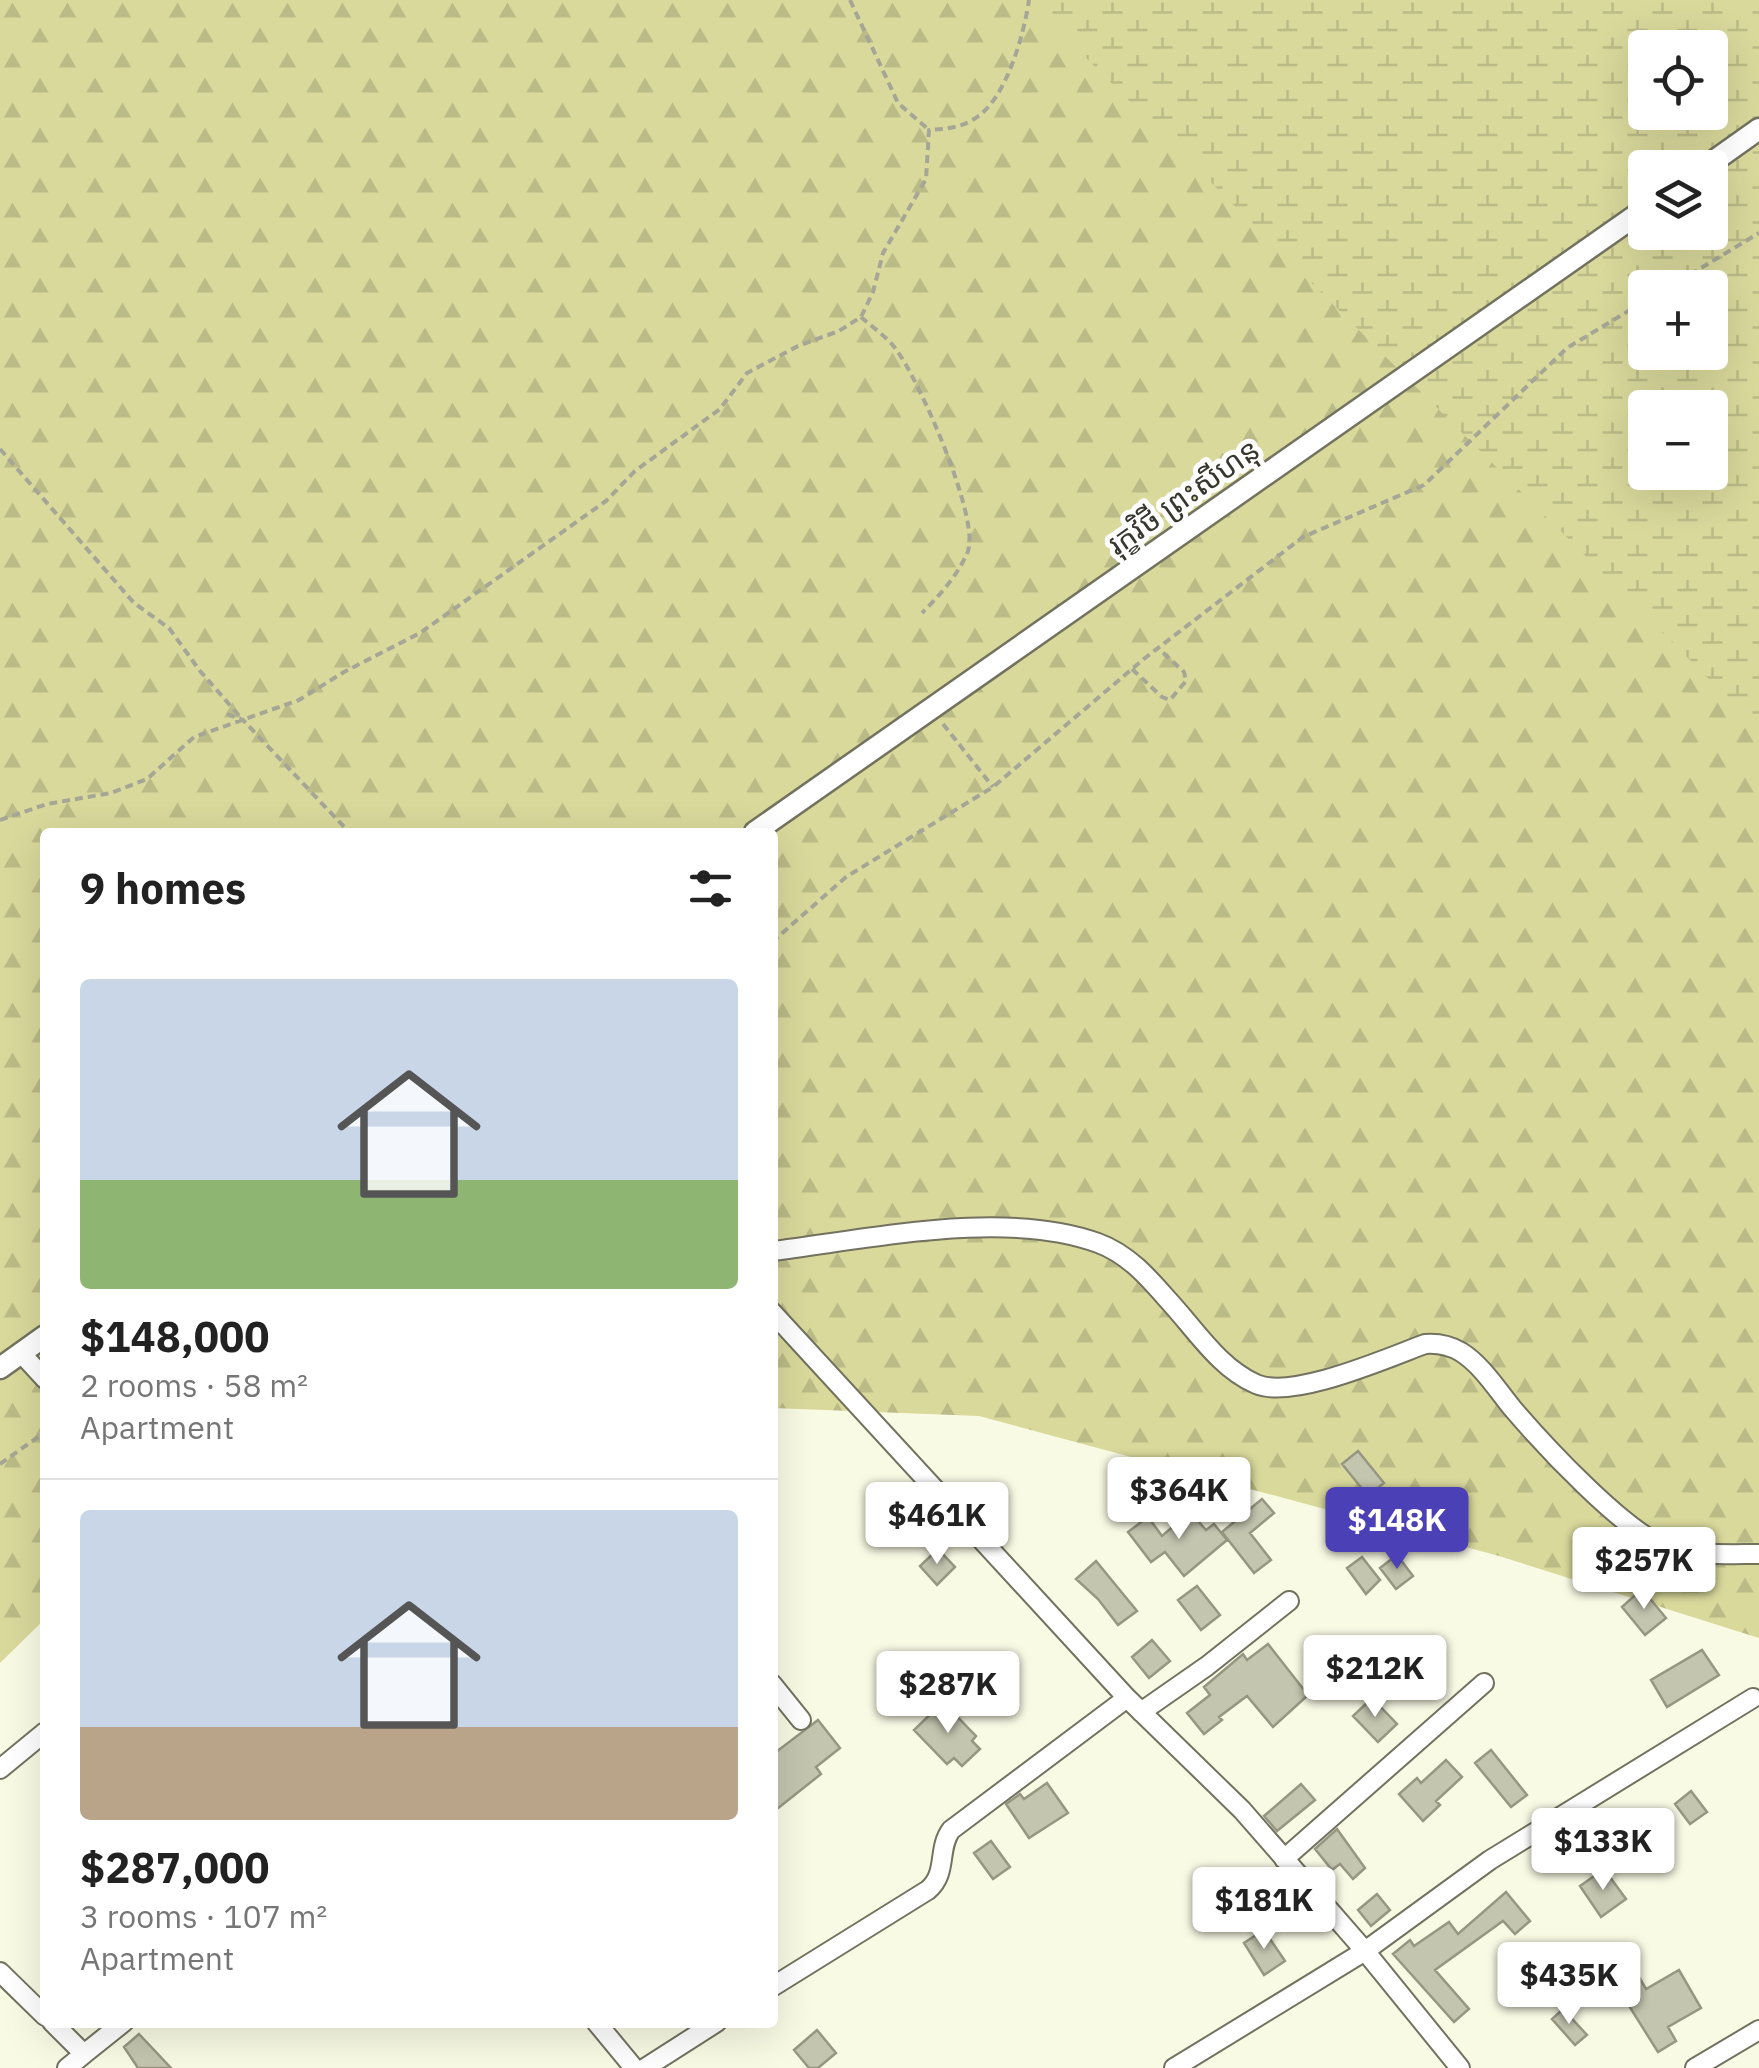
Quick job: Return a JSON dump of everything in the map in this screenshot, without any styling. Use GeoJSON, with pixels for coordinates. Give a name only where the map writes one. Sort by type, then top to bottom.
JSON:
{"type":"FeatureCollection","features":[{"type":"Feature","properties":{"kind":"street"},"geometry":{"type":"LineString","coordinates":[[1728,151],[1759,129]]}},
{"type":"Feature","properties":{"kind":"street","name":"រុក្ខវិថី ព្រះសីហនុ"},"geometry":{"type":"LineString","coordinates":[[761,828],[1628,221]]}},
{"type":"Feature","properties":{"kind":"street"},"geometry":{"type":"LineString","coordinates":[[778,1250],[969,1229],[1019,1228],[1082,1238],[1116,1250],[1133,1262],[1216,1354],[1242,1376],[1266,1387],[1281,1389],[1340,1374],[1424,1344],[1437,1343],[1465,1355],[1545,1446],[1641,1535],[1667,1547],[1711,1554],[1759,1554]]}},
{"type":"Feature","properties":{"kind":"street"},"geometry":{"type":"LineString","coordinates":[[778,1319],[1127,1698],[1242,1810],[1365,1950],[1460,2068]]}},
{"type":"Feature","properties":{"kind":"street"},"geometry":{"type":"LineString","coordinates":[[0,1368],[40,1340]]}},
{"type":"Feature","properties":{"kind":"street"},"geometry":{"type":"LineString","coordinates":[[21,1354],[40,1374]]}},
{"type":"Feature","properties":{"kind":"street"},"geometry":{"type":"LineString","coordinates":[[1142,1712],[1289,1601]]}},
{"type":"Feature","properties":{"kind":"street"},"geometry":{"type":"LineString","coordinates":[[1284,1859],[1484,1683]]}},
{"type":"Feature","properties":{"kind":"street"},"geometry":{"type":"LineString","coordinates":[[778,1691],[801,1720]]}},
{"type":"Feature","properties":{"kind":"street"},"geometry":{"type":"LineString","coordinates":[[778,1983],[928,1890],[942,1873],[946,1838],[951,1830],[1127,1698]]}},
{"type":"Feature","properties":{"kind":"street"},"geometry":{"type":"LineString","coordinates":[[1174,2068],[1365,1950],[1490,1860],[1753,1698]]}},
{"type":"Feature","properties":{"kind":"street"},"geometry":{"type":"LineString","coordinates":[[0,1769],[40,1736]]}},
{"type":"Feature","properties":{"kind":"street"},"geometry":{"type":"LineString","coordinates":[[0,1972],[40,2011]]}},
{"type":"Feature","properties":{"kind":"street"},"geometry":{"type":"LineString","coordinates":[[58,2028],[84,2054]]}},
{"type":"Feature","properties":{"kind":"street"},"geometry":{"type":"LineString","coordinates":[[67,2068],[116,2028]]}},
{"type":"Feature","properties":{"kind":"street"},"geometry":{"type":"LineString","coordinates":[[601,2028],[634,2068]]}},
{"type":"Feature","properties":{"kind":"street"},"geometry":{"type":"LineString","coordinates":[[645,2068],[707,2028]]}},
{"type":"Feature","properties":{"kind":"street"},"geometry":{"type":"LineString","coordinates":[[1695,2068],[1759,2030]]}},
{"type":"Feature","properties":{"kind":"path"},"geometry":{"type":"LineString","coordinates":[[850,0],[898,103],[929,130],[958,127],[979,117],[1009,74],[1022,38],[1029,0]]}},
{"type":"Feature","properties":{"kind":"path"},"geometry":{"type":"LineString","coordinates":[[0,820],[47,804],[110,793],[148,778],[194,736],[300,700],[420,633],[606,501],[634,471],[720,409],[747,373],[860,317],[873,292],[882,253],[926,180],[929,130]]}},
{"type":"Feature","properties":{"kind":"path"},"geometry":{"type":"LineString","coordinates":[[1698,270],[1759,233]]}},
{"type":"Feature","properties":{"kind":"path"},"geometry":{"type":"LineString","coordinates":[[778,937],[846,877],[993,787],[1158,648],[1303,537],[1424,485],[1567,348],[1628,311]]}},
{"type":"Feature","properties":{"kind":"path"},"geometry":{"type":"LineString","coordinates":[[860,317],[896,348],[938,426],[968,530],[969,549],[941,594],[922,613]]}},
{"type":"Feature","properties":{"kind":"path"},"geometry":{"type":"LineString","coordinates":[[0,449],[134,603],[169,628],[243,720],[345,828]]}},
{"type":"Feature","properties":{"kind":"path"},"geometry":{"type":"LineString","coordinates":[[1132,669],[1162,698],[1170,700],[1186,681],[1184,672],[1158,648]]}},
{"type":"Feature","properties":{"kind":"path"},"geometry":{"type":"LineString","coordinates":[[932,709],[993,787]]}},
{"type":"Feature","properties":{"kind":"path"},"geometry":{"type":"LineString","coordinates":[[227,714],[243,720]]}},
{"type":"Feature","properties":{"kind":"path"},"geometry":{"type":"LineString","coordinates":[[0,1464],[40,1436]]}},
{"type":"Feature","properties":{"kind":"green space"},"geometry":{"type":"Polygon","coordinates":[[[0,0],[1759,0],[1759,1638],[1499,1556],[979,1416],[778,1408],[778,828],[40,828],[40,1624],[0,1663],[0,0]]]}},
{"type":"Feature","properties":{"kind":"green space"},"geometry":{"type":"Polygon","coordinates":[[[1028,0],[1759,0],[1759,729],[1028,0]]]}},
{"type":"Feature","properties":{"kind":"building"},"geometry":{"type":"Polygon","coordinates":[[[1358,1451],[1384,1483],[1368,1496],[1342,1464],[1358,1451]]]}},
{"type":"Feature","properties":{"kind":"building"},"geometry":{"type":"Polygon","coordinates":[[[1262,1499],[1274,1513],[1250,1533],[1271,1560],[1254,1573],[1222,1532],[1262,1499]]]}},
{"type":"Feature","properties":{"kind":"building"},"geometry":{"type":"Polygon","coordinates":[[[1190,1512],[1206,1530],[1214,1524],[1227,1540],[1184,1576],[1165,1552],[1151,1562],[1128,1532],[1148,1517],[1162,1536],[1190,1512]]]}},
{"type":"Feature","properties":{"kind":"building"},"geometry":{"type":"Polygon","coordinates":[[[938,1549],[955,1567],[937,1585],[920,1566],[938,1549]]]}},
{"type":"Feature","properties":{"kind":"building"},"geometry":{"type":"Polygon","coordinates":[[[1397,1555],[1413,1576],[1396,1589],[1380,1568],[1397,1555]]]}},
{"type":"Feature","properties":{"kind":"building"},"geometry":{"type":"Polygon","coordinates":[[[1362,1557],[1380,1580],[1366,1594],[1347,1568],[1362,1557]]]}},
{"type":"Feature","properties":{"kind":"building"},"geometry":{"type":"Polygon","coordinates":[[[1096,1561],[1137,1611],[1118,1625],[1076,1579],[1096,1561]]]}},
{"type":"Feature","properties":{"kind":"building"},"geometry":{"type":"Polygon","coordinates":[[[1197,1586],[1220,1615],[1201,1630],[1178,1600],[1197,1586]]]}},
{"type":"Feature","properties":{"kind":"building"},"geometry":{"type":"Polygon","coordinates":[[[1642,1589],[1666,1618],[1645,1635],[1622,1607],[1642,1589]]]}},
{"type":"Feature","properties":{"kind":"building"},"geometry":{"type":"Polygon","coordinates":[[[1152,1640],[1170,1661],[1149,1678],[1132,1657],[1152,1640]]]}},
{"type":"Feature","properties":{"kind":"building"},"geometry":{"type":"Polygon","coordinates":[[[1268,1644],[1308,1695],[1273,1727],[1247,1696],[1204,1734],[1187,1713],[1210,1695],[1204,1687],[1243,1654],[1247,1660],[1268,1644]]]}},
{"type":"Feature","properties":{"kind":"building"},"geometry":{"type":"Polygon","coordinates":[[[1702,1650],[1719,1675],[1667,1707],[1651,1680],[1702,1650]]]}},
{"type":"Feature","properties":{"kind":"building"},"geometry":{"type":"Polygon","coordinates":[[[1372,1698],[1397,1724],[1378,1742],[1353,1716],[1372,1698]]]}},
{"type":"Feature","properties":{"kind":"building"},"geometry":{"type":"Polygon","coordinates":[[[943,1702],[976,1736],[972,1741],[980,1749],[962,1766],[954,1758],[947,1764],[914,1730],[943,1702]]]}},
{"type":"Feature","properties":{"kind":"building"},"geometry":{"type":"Polygon","coordinates":[[[818,1720],[840,1748],[816,1767],[821,1774],[778,1808],[778,1750],[818,1720]]]}},
{"type":"Feature","properties":{"kind":"building"},"geometry":{"type":"Polygon","coordinates":[[[1491,1750],[1527,1795],[1511,1807],[1475,1763],[1491,1750]]]}},
{"type":"Feature","properties":{"kind":"building"},"geometry":{"type":"Polygon","coordinates":[[[1446,1760],[1462,1777],[1436,1801],[1440,1805],[1423,1821],[1399,1794],[1417,1778],[1421,1783],[1446,1760]]]}},
{"type":"Feature","properties":{"kind":"building"},"geometry":{"type":"Polygon","coordinates":[[[1047,1783],[1068,1813],[1029,1838],[1006,1804],[1020,1794],[1024,1799],[1047,1783]]]}},
{"type":"Feature","properties":{"kind":"building"},"geometry":{"type":"Polygon","coordinates":[[[1301,1784],[1315,1800],[1277,1831],[1264,1816],[1301,1784]]]}},
{"type":"Feature","properties":{"kind":"building"},"geometry":{"type":"Polygon","coordinates":[[[1691,1791],[1707,1812],[1690,1824],[1675,1804],[1691,1791]]]}},
{"type":"Feature","properties":{"kind":"building"},"geometry":{"type":"Polygon","coordinates":[[[1337,1829],[1365,1868],[1353,1879],[1340,1864],[1332,1870],[1315,1849],[1337,1829]]]}},
{"type":"Feature","properties":{"kind":"building"},"geometry":{"type":"Polygon","coordinates":[[[991,1841],[1010,1867],[993,1879],[974,1853],[991,1841]]]}},
{"type":"Feature","properties":{"kind":"building"},"geometry":{"type":"Polygon","coordinates":[[[1604,1869],[1626,1899],[1601,1917],[1580,1886],[1604,1869]]]}},
{"type":"Feature","properties":{"kind":"building"},"geometry":{"type":"Polygon","coordinates":[[[1506,1892],[1530,1921],[1515,1934],[1503,1921],[1435,1970],[1469,2009],[1454,2022],[1393,1954],[1410,1940],[1414,1946],[1449,1922],[1458,1934],[1506,1892]]]}},
{"type":"Feature","properties":{"kind":"building"},"geometry":{"type":"Polygon","coordinates":[[[1377,1894],[1390,1910],[1371,1926],[1358,1910],[1377,1894]]]}},
{"type":"Feature","properties":{"kind":"building"},"geometry":{"type":"Polygon","coordinates":[[[1264,1930],[1285,1961],[1264,1975],[1244,1943],[1264,1930]]]}},
{"type":"Feature","properties":{"kind":"building"},"geometry":{"type":"Polygon","coordinates":[[[1635,1970],[1646,1989],[1679,1970],[1701,2008],[1668,2027],[1676,2041],[1658,2052],[1614,1982],[1635,1970]]]}},
{"type":"Feature","properties":{"kind":"building"},"geometry":{"type":"Polygon","coordinates":[[[1563,2009],[1587,2035],[1575,2045],[1552,2019],[1563,2009]]]}},
{"type":"Feature","properties":{"kind":"building"},"geometry":{"type":"Polygon","coordinates":[[[817,2030],[836,2053],[818,2068],[809,2068],[794,2050],[817,2030]]]}},
{"type":"Feature","properties":{"kind":"building"},"geometry":{"type":"Polygon","coordinates":[[[139,2034],[171,2068],[138,2068],[124,2047],[139,2034]]]}}]}
